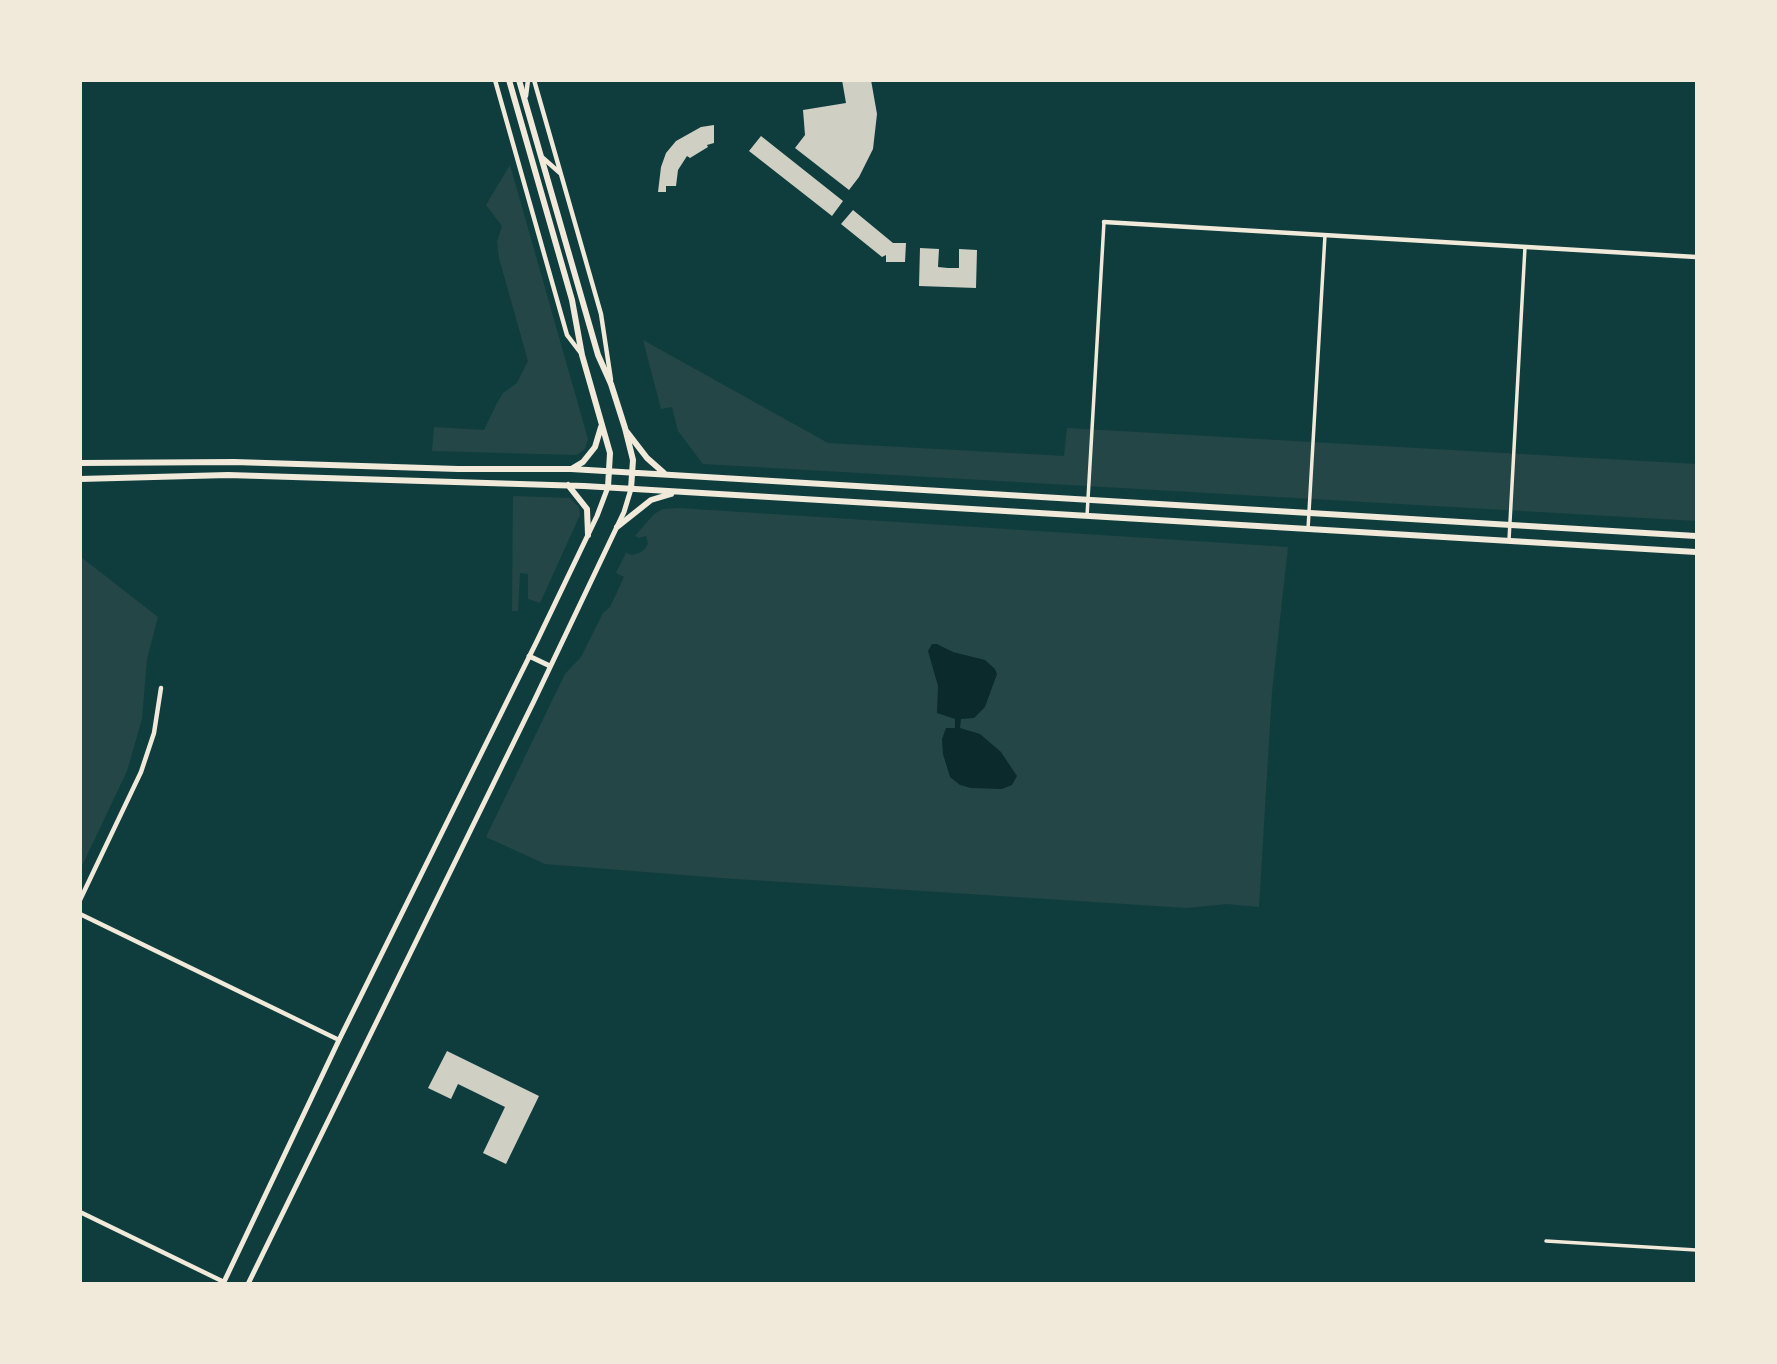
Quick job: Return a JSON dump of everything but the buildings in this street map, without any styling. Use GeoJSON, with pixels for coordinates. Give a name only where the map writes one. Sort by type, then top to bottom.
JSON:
{"type":"FeatureCollection","features":[{"type":"Feature","properties":{"kind":"main road"},"geometry":{"type":"LineString","coordinates":[[224,1283],[339,1040],[588,535],[608,488],[611,458],[582,355],[572,300],[509,80]]}},
{"type":"Feature","properties":{"kind":"main road"},"geometry":{"type":"LineString","coordinates":[[248,1283],[550,666],[617,527],[631,489],[634,473],[625,428],[611,384],[598,355],[519,80]]}},
{"type":"Feature","properties":{"kind":"main road"},"geometry":{"type":"LineString","coordinates":[[571,469],[583,462],[595,447],[601,425]]}},
{"type":"Feature","properties":{"kind":"main road"},"geometry":{"type":"LineString","coordinates":[[625,428],[647,458],[665,475]]}},
{"type":"Feature","properties":{"kind":"main road"},"geometry":{"type":"LineString","coordinates":[[80,463],[234,462],[458,469],[571,469],[1696,536]]}},
{"type":"Feature","properties":{"kind":"main road"},"geometry":{"type":"LineString","coordinates":[[80,479],[228,475],[568,485],[1696,552]]}},
{"type":"Feature","properties":{"kind":"main road"},"geometry":{"type":"LineString","coordinates":[[568,485],[587,509],[588,535]]}},
{"type":"Feature","properties":{"kind":"main road"},"geometry":{"type":"LineString","coordinates":[[617,527],[651,500],[677,493]]}},
{"type":"Feature","properties":{"kind":"main road"},"geometry":{"type":"LineString","coordinates":[[529,656],[550,666]]}},
{"type":"Feature","properties":{"kind":"street"},"geometry":{"type":"LineString","coordinates":[[495,80],[567,335],[582,355]]}},
{"type":"Feature","properties":{"kind":"street"},"geometry":{"type":"LineString","coordinates":[[525,100],[528,80]]}},
{"type":"Feature","properties":{"kind":"street"},"geometry":{"type":"LineString","coordinates":[[534,80],[601,314],[611,384]]}},
{"type":"Feature","properties":{"kind":"street"},"geometry":{"type":"LineString","coordinates":[[541,156],[561,174]]}},
{"type":"Feature","properties":{"kind":"street"},"geometry":{"type":"LineString","coordinates":[[1087,516],[1104,222],[1696,257]]}},
{"type":"Feature","properties":{"kind":"street"},"geometry":{"type":"LineString","coordinates":[[1308,529],[1325,235]]}},
{"type":"Feature","properties":{"kind":"street"},"geometry":{"type":"LineString","coordinates":[[1508,542],[1525,247]]}},
{"type":"Feature","properties":{"kind":"street"},"geometry":{"type":"LineString","coordinates":[[80,900],[141,772],[154,733],[161,688]]}},
{"type":"Feature","properties":{"kind":"street"},"geometry":{"type":"LineString","coordinates":[[80,914],[339,1040]]}},
{"type":"Feature","properties":{"kind":"street"},"geometry":{"type":"LineString","coordinates":[[80,1212],[224,1283]]}},
{"type":"Feature","properties":{"kind":"street"},"geometry":{"type":"LineString","coordinates":[[1546,1241],[1696,1250]]}},
{"type":"Feature","properties":{"kind":"shaded area"},"geometry":{"type":"Polygon","coordinates":[[[510,165],[588,439],[585,449],[577,455],[432,451],[434,427],[484,430],[503,393],[517,383],[528,361],[499,258],[497,242],[502,226],[486,205],[510,165]]]}},
{"type":"Feature","properties":{"kind":"shaded area"},"geometry":{"type":"Polygon","coordinates":[[[643,340],[828,443],[1064,456],[1067,428],[1696,464],[1696,521],[703,464],[678,431],[672,407],[661,409],[643,340]]]}},
{"type":"Feature","properties":{"kind":"shaded area"},"geometry":{"type":"Polygon","coordinates":[[[513,496],[570,498],[579,507],[580,515],[540,603],[528,599],[528,574],[520,573],[518,611],[512,611],[513,496]]]}},
{"type":"Feature","properties":{"kind":"shaded area"},"geometry":{"type":"Polygon","coordinates":[[[663,509],[1288,547],[1272,692],[1259,907],[1227,904],[1187,908],[545,864],[486,837],[565,674],[581,657],[603,613],[610,607],[624,577],[616,573],[626,553],[639,553],[648,544],[646,536],[635,536],[654,514],[663,509]]]}},
{"type":"Feature","properties":{"kind":"shaded area"},"geometry":{"type":"Polygon","coordinates":[[[81,557],[158,617],[147,659],[142,719],[127,771],[81,868],[81,557]]]}},
{"type":"Feature","properties":{"kind":"shaded area"},"geometry":{"type":"Polygon","coordinates":[[[932,644],[985,660],[995,669],[997,674],[985,707],[974,718],[961,719],[960,728],[980,734],[1001,752],[1017,776],[1012,785],[1002,789],[971,788],[960,785],[950,777],[943,754],[942,739],[946,728],[955,728],[955,719],[937,713],[938,686],[928,651],[932,644]]]}}]}
